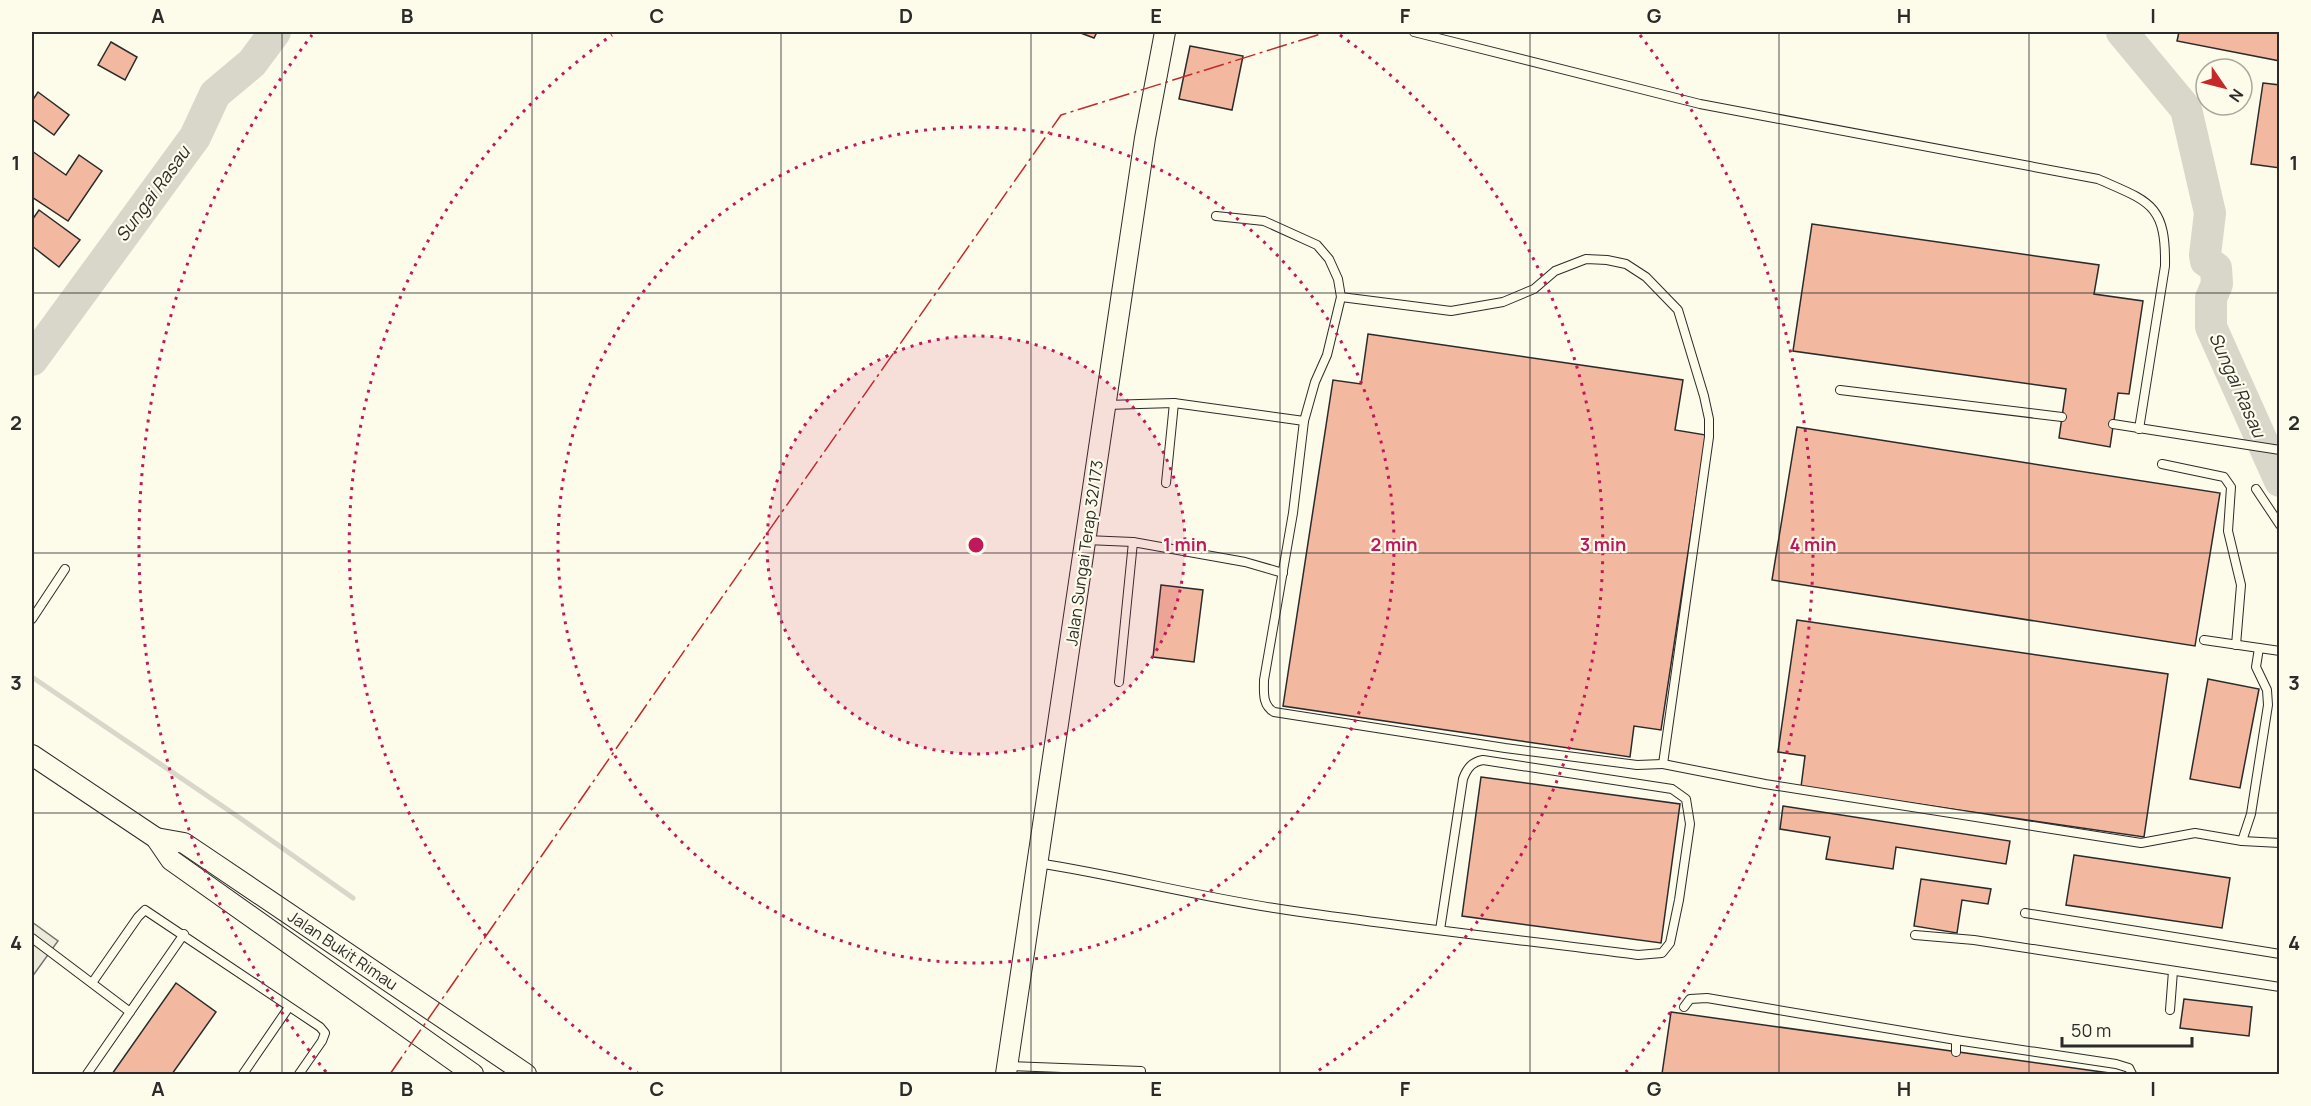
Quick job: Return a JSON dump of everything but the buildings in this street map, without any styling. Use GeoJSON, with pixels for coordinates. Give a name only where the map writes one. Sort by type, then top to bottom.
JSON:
{"type":"FeatureCollection","features":[{"type":"Feature","properties":{"kind":"street","name":"Jalan Sungai Terap 32/173"},"geometry":{"type":"LineString","coordinates":[[1007,1070],[1145,138],[1165,32]]}},
{"type":"Feature","properties":{"kind":"street","name":"Jalan Bukit Rimau"},"geometry":{"type":"LineString","coordinates":[[32,755],[156,838],[171,861],[473,1074]]}},
{"type":"Feature","properties":{"kind":"street"},"geometry":{"type":"LineString","coordinates":[[32,770],[102,802]]}},
{"type":"Feature","properties":{"kind":"street","name":"Jalan Bukit Rimau"},"geometry":{"type":"LineString","coordinates":[[156,838],[184,843],[526,1074]]}},
{"type":"Feature","properties":{"kind":"lane"},"geometry":{"type":"LineString","coordinates":[[1414,32],[1700,104],[2098,179],[2138,196],[2151,207],[2159,219],[2164,232],[2165,249],[2165,266],[2139,429]]}},
{"type":"Feature","properties":{"kind":"lane"},"geometry":{"type":"LineString","coordinates":[[1216,216],[1264,221],[1317,245],[1329,259],[1338,279],[1341,297],[1327,355],[1315,382],[1304,421],[1293,513],[1264,680],[1265,702],[1274,712],[1516,749],[1637,765],[1663,764],[1765,784],[2141,843],[2194,833],[2242,841],[2280,843]]}},
{"type":"Feature","properties":{"kind":"lane"},"geometry":{"type":"LineString","coordinates":[[1341,297],[1451,311],[1503,302],[1534,289],[1555,271],[1586,259],[1626,264],[1646,276],[1678,310],[1704,396],[1709,419],[1709,437],[1663,764]]}},
{"type":"Feature","properties":{"kind":"lane"},"geometry":{"type":"LineString","coordinates":[[1840,390],[2062,417]]}},
{"type":"Feature","properties":{"kind":"lane"},"geometry":{"type":"LineString","coordinates":[[1106,405],[1174,403],[1304,421]]}},
{"type":"Feature","properties":{"kind":"lane"},"geometry":{"type":"LineString","coordinates":[[1166,483],[1174,403]]}},
{"type":"Feature","properties":{"kind":"lane"},"geometry":{"type":"LineString","coordinates":[[2113,424],[2280,450]]}},
{"type":"Feature","properties":{"kind":"lane"},"geometry":{"type":"LineString","coordinates":[[2162,464],[2224,477],[2231,487],[2228,531],[2241,585],[2236,645]]}},
{"type":"Feature","properties":{"kind":"lane"},"geometry":{"type":"LineString","coordinates":[[2256,489],[2280,525]]}},
{"type":"Feature","properties":{"kind":"lane"},"geometry":{"type":"LineString","coordinates":[[1085,540],[1132,542],[1245,562],[1283,573]]}},
{"type":"Feature","properties":{"kind":"lane"},"geometry":{"type":"LineString","coordinates":[[1119,682],[1132,542]]}},
{"type":"Feature","properties":{"kind":"lane"},"geometry":{"type":"LineString","coordinates":[[32,619],[65,568]]}},
{"type":"Feature","properties":{"kind":"lane"},"geometry":{"type":"LineString","coordinates":[[2204,640],[2280,651]]}},
{"type":"Feature","properties":{"kind":"lane"},"geometry":{"type":"LineString","coordinates":[[2242,841],[2251,814],[2268,705],[2266,690],[2256,667],[2259,648]]}},
{"type":"Feature","properties":{"kind":"lane"},"geometry":{"type":"LineString","coordinates":[[1038,863],[1103,873],[1285,910],[1440,930],[1638,955],[1662,953],[1670,943],[1679,900],[1690,824],[1686,799],[1672,789],[1484,760],[1475,762],[1467,769],[1463,779],[1440,930]]}},
{"type":"Feature","properties":{"kind":"lane"},"geometry":{"type":"LineString","coordinates":[[92,983],[145,910],[320,1027],[325,1033],[322,1041],[299,1074]]}},
{"type":"Feature","properties":{"kind":"lane"},"geometry":{"type":"LineString","coordinates":[[2025,914],[2280,954]]}},
{"type":"Feature","properties":{"kind":"lane"},"geometry":{"type":"LineString","coordinates":[[87,1074],[184,934]]}},
{"type":"Feature","properties":{"kind":"lane"},"geometry":{"type":"LineString","coordinates":[[1915,935],[1974,940],[2280,987]]}},
{"type":"Feature","properties":{"kind":"lane"},"geometry":{"type":"LineString","coordinates":[[32,938],[130,1012]]}},
{"type":"Feature","properties":{"kind":"lane"},"geometry":{"type":"LineString","coordinates":[[2169,1010],[2173,971]]}},
{"type":"Feature","properties":{"kind":"lane"},"geometry":{"type":"LineString","coordinates":[[1684,1007],[1690,999],[1707,998],[2116,1064],[2129,1068],[2132,1074]]}},
{"type":"Feature","properties":{"kind":"lane"},"geometry":{"type":"LineString","coordinates":[[243,1074],[290,1007]]}},
{"type":"Feature","properties":{"kind":"lane"},"geometry":{"type":"LineString","coordinates":[[1956,1040],[1956,1052]]}},
{"type":"Feature","properties":{"kind":"lane"},"geometry":{"type":"LineString","coordinates":[[1007,1070],[1141,1071]]}},
{"type":"Feature","properties":{"kind":"shaded area"},"geometry":{"type":"Polygon","coordinates":[[[32,922],[58,941],[32,977],[32,922]]]}},
{"type":"Feature","properties":{"kind":"waterway","name":"Sungai Rasau"},"geometry":{"type":"LineString","coordinates":[[32,360],[195,137],[215,94],[252,63],[275,32]]}},
{"type":"Feature","properties":{"kind":"waterway","name":"Sungai Rasau"},"geometry":{"type":"LineString","coordinates":[[2122,32],[2186,109],[2210,213],[2205,255],[2206,261],[2216,268],[2217,284],[2211,298],[2211,327],[2280,481]]}},
{"type":"Feature","properties":{"kind":"waterway"},"geometry":{"type":"LineString","coordinates":[[32,677],[353,898]]}},
{"type":"Feature","properties":{"kind":"power"},"geometry":{"type":"LineString","coordinates":[[390,1074],[1061,115],[1327,32]]}}]}
